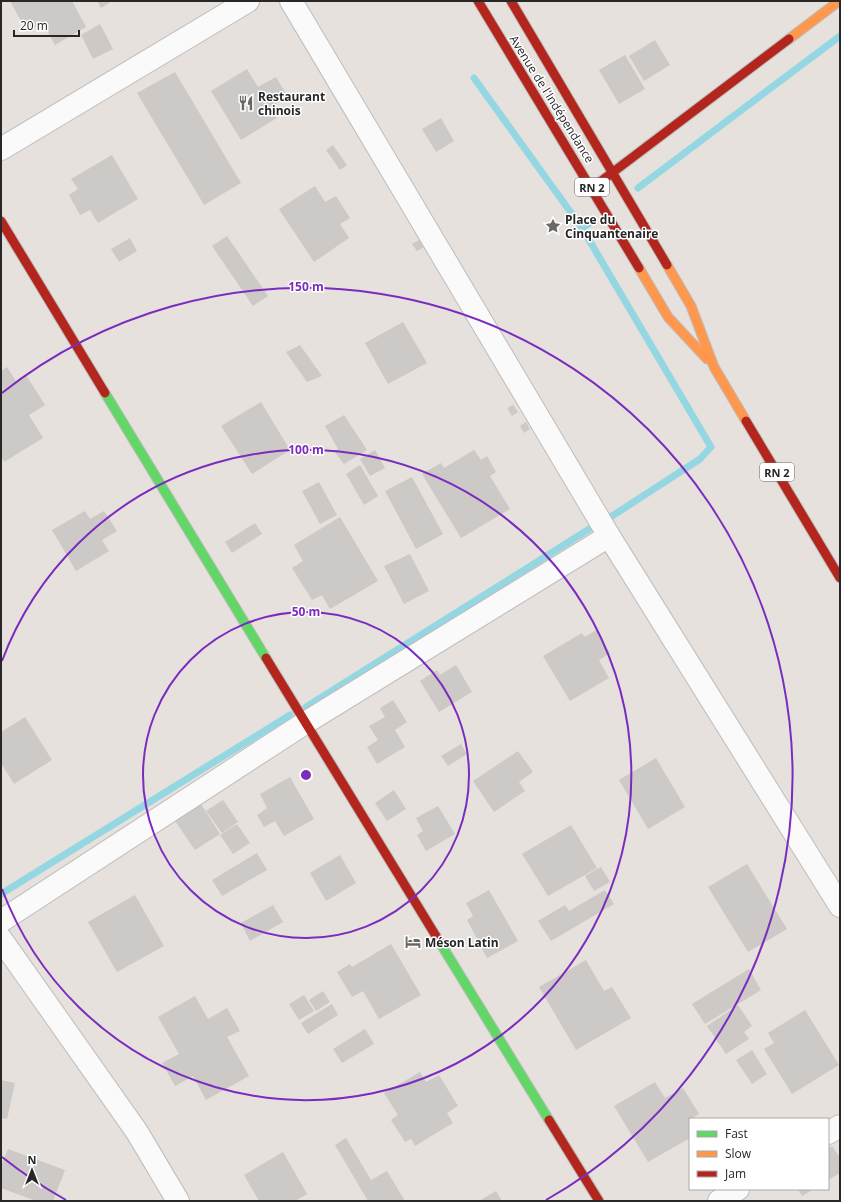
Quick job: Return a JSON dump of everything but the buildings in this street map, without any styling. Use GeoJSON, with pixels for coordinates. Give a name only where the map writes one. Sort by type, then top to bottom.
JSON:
{"type":"FeatureCollection","features":[{"type":"Feature","properties":{"kind":"main road","name":"Avenue de l'Indépendance"},"geometry":{"type":"LineString","coordinates":[[478,1],[592,188],[668,317],[714,367]]}},
{"type":"Feature","properties":{"kind":"main road","name":"Avenue de l'Indépendance"},"geometry":{"type":"LineString","coordinates":[[511,1],[691,306],[714,367],[840,578]]}},
{"type":"Feature","properties":{"kind":"main road"},"geometry":{"type":"LineString","coordinates":[[592,188],[839,1]]}},
{"type":"Feature","properties":{"kind":"main road"},"geometry":{"type":"LineString","coordinates":[[1,221],[304,723],[599,1201]]}},
{"type":"Feature","properties":{"kind":"street"},"geometry":{"type":"LineString","coordinates":[[1,149],[248,1]]}},
{"type":"Feature","properties":{"kind":"street"},"geometry":{"type":"LineString","coordinates":[[292,1],[609,536],[840,906]]}},
{"type":"Feature","properties":{"kind":"street"},"geometry":{"type":"LineString","coordinates":[[1,921],[304,723],[609,536]]}},
{"type":"Feature","properties":{"kind":"street"},"geometry":{"type":"LineString","coordinates":[[1,939],[138,1132],[178,1201]]}},
{"type":"Feature","properties":{"kind":"street"},"geometry":{"type":"LineString","coordinates":[[829,1132],[840,1126]]}},
{"type":"Feature","properties":{"kind":"street"},"geometry":{"type":"LineString","coordinates":[[719,1201],[736,1190]]}},
{"type":"Feature","properties":{"kind":"waterway"},"geometry":{"type":"LineString","coordinates":[[638,188],[840,36]]}},
{"type":"Feature","properties":{"kind":"waterway"},"geometry":{"type":"LineString","coordinates":[[474,78],[582,228],[711,447],[700,459],[609,518]]}},
{"type":"Feature","properties":{"kind":"waterway"},"geometry":{"type":"LineString","coordinates":[[582,228],[590,223]]}},
{"type":"Feature","properties":{"kind":"waterway"},"geometry":{"type":"LineString","coordinates":[[306,707],[594,526]]}},
{"type":"Feature","properties":{"kind":"waterway"},"geometry":{"type":"LineString","coordinates":[[1,894],[290,715]]}},
{"type":"Feature","properties":{"kind":"traffic: fast"},"geometry":{"type":"LineString","coordinates":[[105,393],[266,658]]}},
{"type":"Feature","properties":{"kind":"traffic: fast"},"geometry":{"type":"LineString","coordinates":[[439,941],[549,1120]]}},
{"type":"Feature","properties":{"kind":"traffic: slow"},"geometry":{"type":"LineString","coordinates":[[789,39],[839,1]]}},
{"type":"Feature","properties":{"kind":"traffic: slow"},"geometry":{"type":"LineString","coordinates":[[667,265],[691,306],[714,367],[746,421]]}},
{"type":"Feature","properties":{"kind":"traffic: slow"},"geometry":{"type":"LineString","coordinates":[[639,268],[668,317],[707,359]]}},
{"type":"Feature","properties":{"kind":"traffic: jam"},"geometry":{"type":"LineString","coordinates":[[478,1],[639,268]]}},
{"type":"Feature","properties":{"kind":"traffic: jam"},"geometry":{"type":"LineString","coordinates":[[511,1],[667,265]]}},
{"type":"Feature","properties":{"kind":"traffic: jam"},"geometry":{"type":"LineString","coordinates":[[592,188],[789,39]]}},
{"type":"Feature","properties":{"kind":"traffic: jam"},"geometry":{"type":"LineString","coordinates":[[1,221],[105,393]]}},
{"type":"Feature","properties":{"kind":"traffic: jam"},"geometry":{"type":"LineString","coordinates":[[746,421],[840,578]]}},
{"type":"Feature","properties":{"kind":"traffic: jam"},"geometry":{"type":"LineString","coordinates":[[266,658],[439,941]]}},
{"type":"Feature","properties":{"kind":"traffic: jam"},"geometry":{"type":"LineString","coordinates":[[549,1120],[599,1201]]}},
{"type":"Feature","properties":{"kind":"place","name":"Restaurant chinois"},"geometry":{"type":"Point","coordinates":[246,103]}},
{"type":"Feature","properties":{"kind":"place","name":"Place du Cinquantenaire"},"geometry":{"type":"Point","coordinates":[553,226]}},
{"type":"Feature","properties":{"kind":"place","name":"Méson Latin"},"geometry":{"type":"Point","coordinates":[413,942]}}]}
